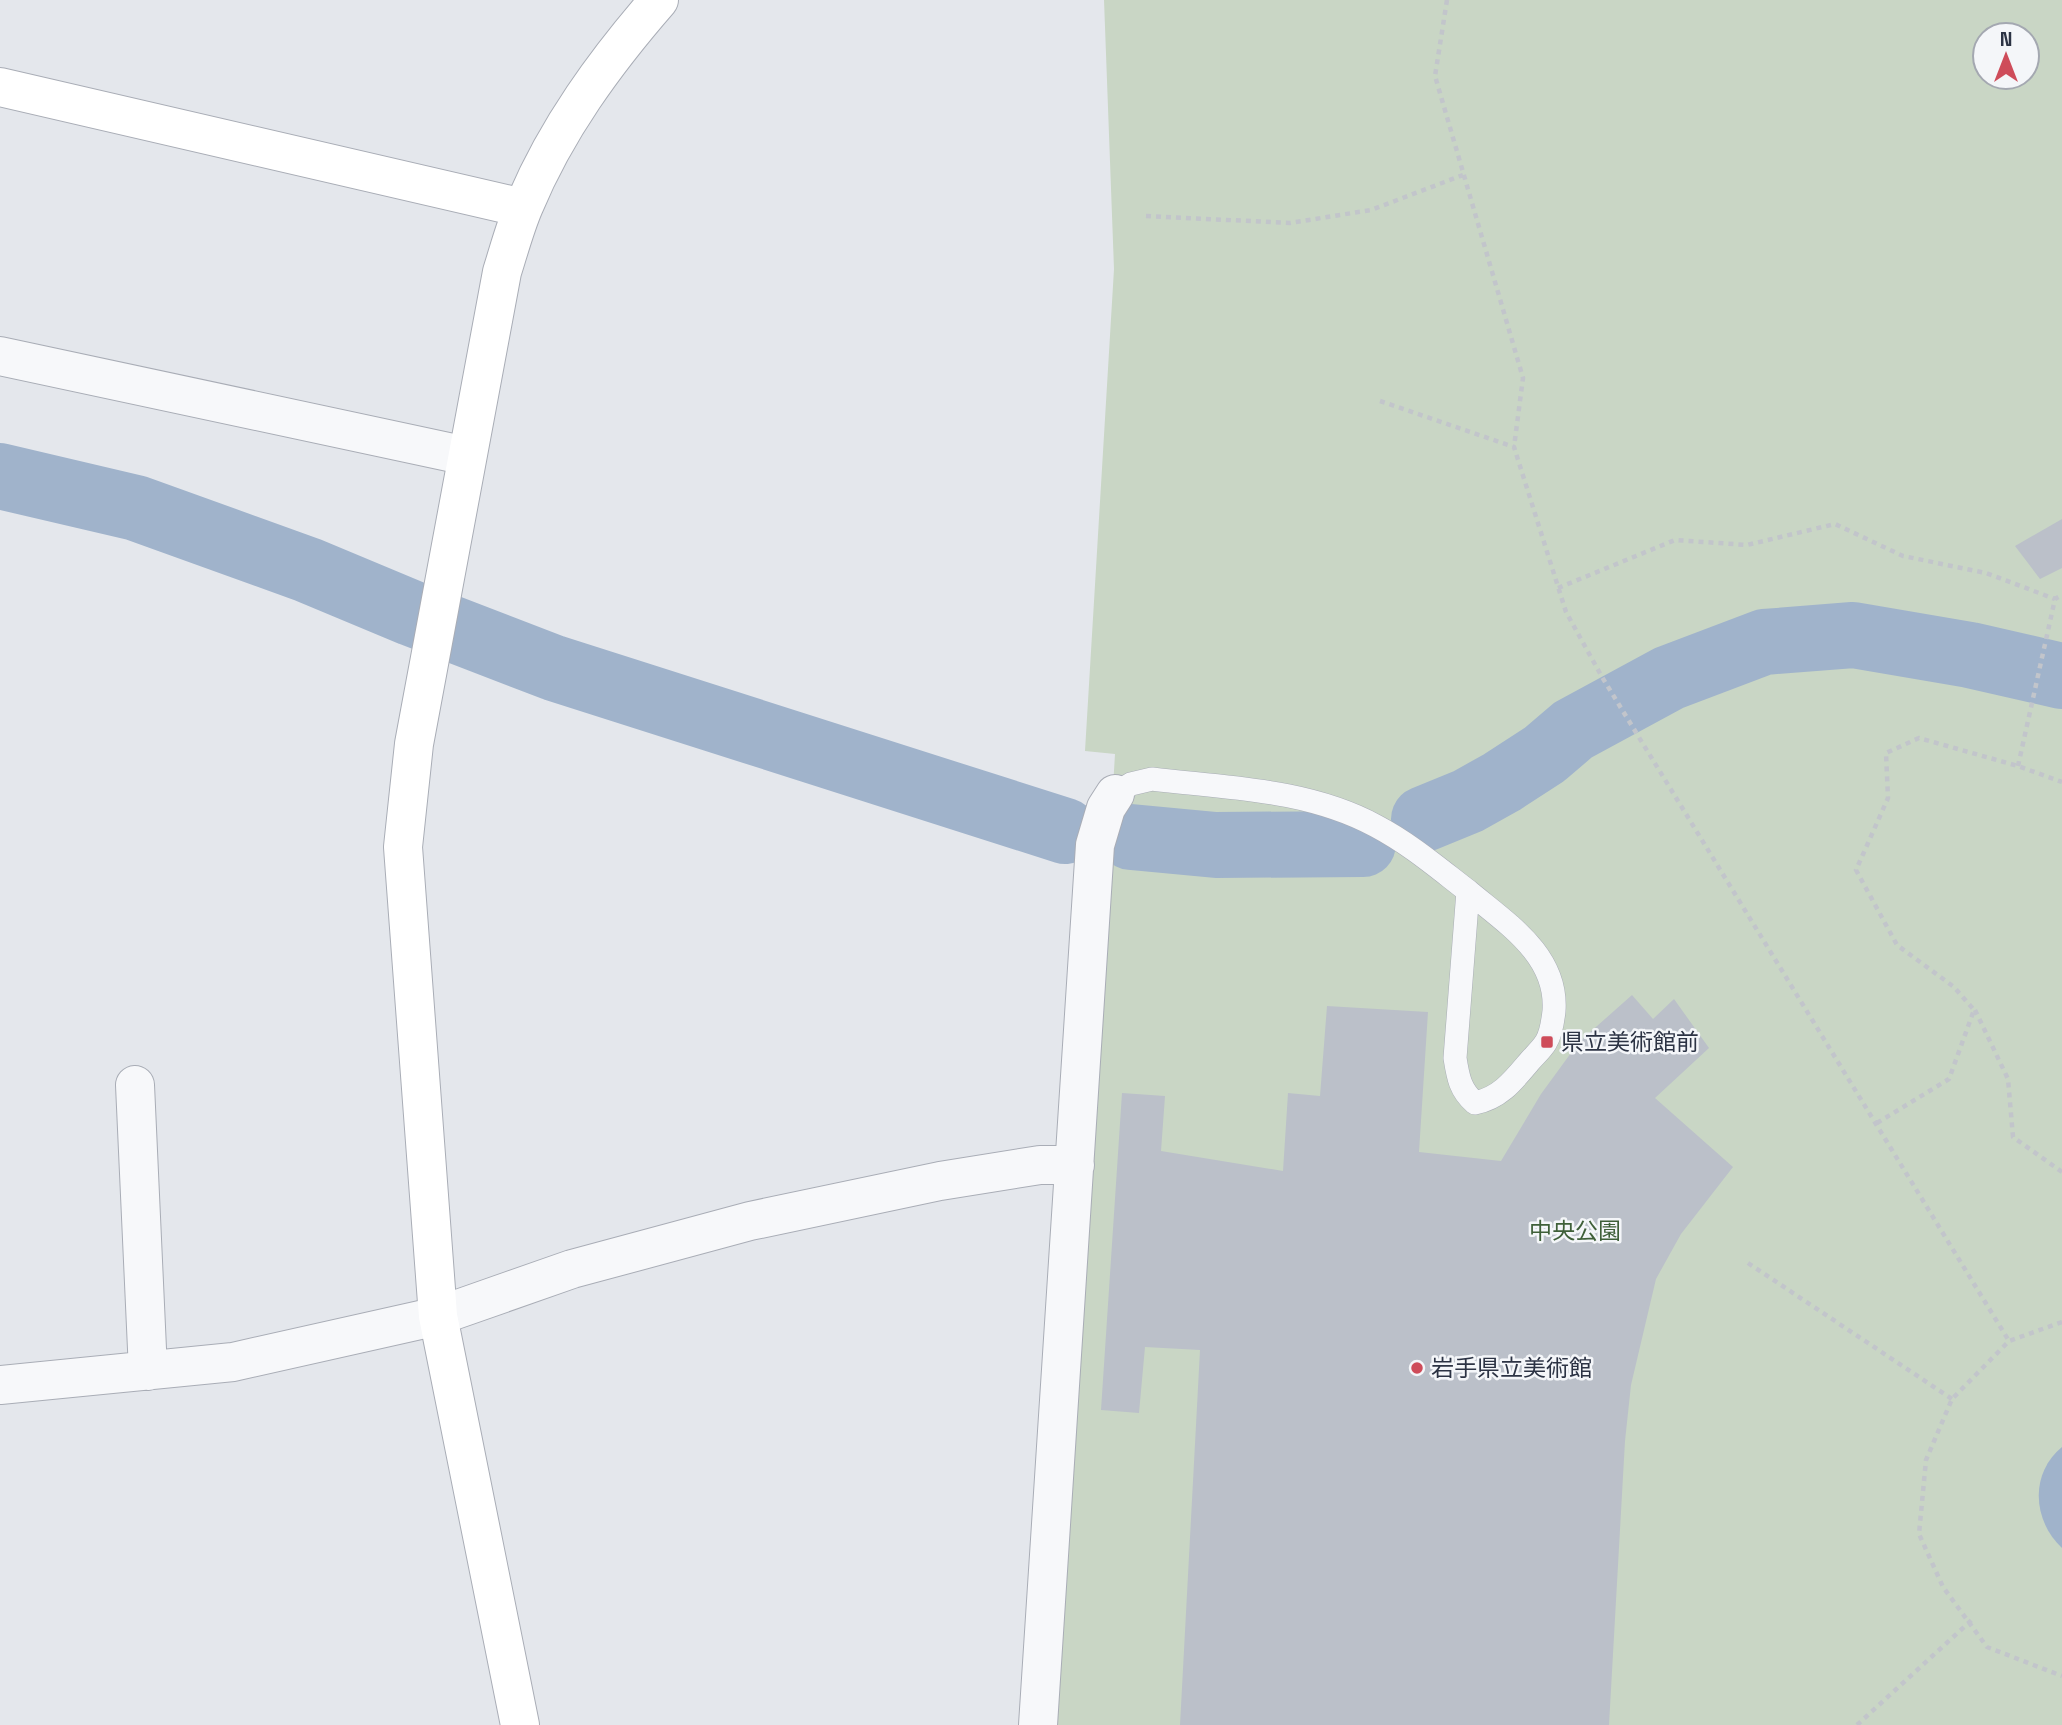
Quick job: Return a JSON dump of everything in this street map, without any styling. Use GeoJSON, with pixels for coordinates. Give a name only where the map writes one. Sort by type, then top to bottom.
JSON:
{"type":"FeatureCollection","features":[{"type":"Feature","properties":{"kind":"street"},"geometry":{"type":"LineString","coordinates":[[520,1725],[438,1316],[403,847],[414,744],[502,272],[523,208],[546,158],[572,113],[619,46],[659,0]]}},
{"type":"Feature","properties":{"kind":"street"},"geometry":{"type":"LineString","coordinates":[[0,87],[523,208]]}},
{"type":"Feature","properties":{"kind":"street"},"geometry":{"type":"LineString","coordinates":[[0,356],[467,456]]}},
{"type":"Feature","properties":{"kind":"street"},"geometry":{"type":"LineString","coordinates":[[1038,1725],[1095,845],[1106,808],[1115,794]]}},
{"type":"Feature","properties":{"kind":"street"},"geometry":{"type":"LineString","coordinates":[[135,1086],[148,1371]]}},
{"type":"Feature","properties":{"kind":"street"},"geometry":{"type":"LineString","coordinates":[[0,1385],[233,1362],[438,1316],[572,1269],[750,1221],[940,1181],[1040,1165],[1075,1165]]}},
{"type":"Feature","properties":{"kind":"lane"},"geometry":{"type":"LineString","coordinates":[[1115,794],[1131,784],[1152,779],[1285,794],[1328,805],[1374,825],[1413,848],[1468,891],[1521,936],[1544,963],[1555,993],[1547,1042],[1504,1091],[1486,1101],[1475,1103],[1466,1095],[1459,1082],[1455,1058],[1468,891]]}},
{"type":"Feature","properties":{"kind":"path"},"geometry":{"type":"LineString","coordinates":[[1447,0],[1435,76],[1523,378],[1514,447],[1566,612],[1631,726],[2009,1341]]}},
{"type":"Feature","properties":{"kind":"path"},"geometry":{"type":"LineString","coordinates":[[1146,216],[1290,223],[1371,209],[1463,175]]}},
{"type":"Feature","properties":{"kind":"path"},"geometry":{"type":"LineString","coordinates":[[1380,401],[1514,447]]}},
{"type":"Feature","properties":{"kind":"path"},"geometry":{"type":"LineString","coordinates":[[1558,588],[1675,540],[1747,545],[1835,524],[1903,555],[1986,573],[2055,599]]}},
{"type":"Feature","properties":{"kind":"path"},"geometry":{"type":"LineString","coordinates":[[2018,766],[2055,599],[2062,595]]}},
{"type":"Feature","properties":{"kind":"path"},"geometry":{"type":"LineString","coordinates":[[2062,782],[2018,766],[1919,738],[1886,754],[1888,798],[1856,870],[1897,945],[1954,987],[1974,1010],[2008,1079],[2013,1137],[2062,1172]]}},
{"type":"Feature","properties":{"kind":"path"},"geometry":{"type":"LineString","coordinates":[[1877,1123],[1950,1079],[1974,1010]]}},
{"type":"Feature","properties":{"kind":"path"},"geometry":{"type":"LineString","coordinates":[[1748,1263],[1952,1399]]}},
{"type":"Feature","properties":{"kind":"path"},"geometry":{"type":"LineString","coordinates":[[2062,1322],[2009,1341],[1952,1399],[1926,1460],[1919,1534],[1943,1587],[1987,1647],[2062,1676]]}},
{"type":"Feature","properties":{"kind":"path"},"geometry":{"type":"LineString","coordinates":[[1857,1725],[1975,1617]]}},
{"type":"Feature","properties":{"kind":"green space","name":"中央公園"},"geometry":{"type":"Polygon","coordinates":[[[1104,0],[2062,0],[2062,1725],[1057,1725],[1115,754],[1085,751],[1114,269],[1104,0]]]}},
{"type":"Feature","properties":{"kind":"water"},"geometry":{"type":"Polygon","coordinates":[[[2062,1447],[2062,1548],[2045,1524],[2039,1497],[2044,1470],[2062,1447]]]}},
{"type":"Feature","properties":{"kind":"building"},"geometry":{"type":"Polygon","coordinates":[[[2062,519],[2062,568],[2040,579],[2015,546],[2062,519]]]}},
{"type":"Feature","properties":{"kind":"building","name":"岩手県立美術館"},"geometry":{"type":"Polygon","coordinates":[[[1632,995],[1653,1019],[1674,999],[1709,1048],[1655,1098],[1733,1167],[1681,1234],[1656,1279],[1631,1385],[1625,1441],[1609,1725],[1180,1725],[1200,1350],[1145,1347],[1139,1413],[1101,1410],[1122,1093],[1165,1096],[1161,1151],[1283,1171],[1288,1093],[1320,1096],[1327,1006],[1428,1012],[1419,1152],[1501,1161],[1541,1094],[1579,1042],[1632,995]]]}},
{"type":"Feature","properties":{"kind":"waterway"},"geometry":{"type":"LineString","coordinates":[[0,476],[136,508],[308,570],[554,668],[1065,831]]}},
{"type":"Feature","properties":{"kind":"waterway"},"geometry":{"type":"LineString","coordinates":[[1424,819],[1468,801],[1502,782],[1545,754],[1573,730],[1669,678],[1764,642],[1853,635],[1970,655],[2062,676]]}},
{"type":"Feature","properties":{"kind":"waterway"},"geometry":{"type":"LineString","coordinates":[[1131,837],[1216,845],[1363,844]]}},
{"type":"Feature","properties":{"kind":"place","name":"県立美術館前"},"geometry":{"type":"Point","coordinates":[1547,1042]}},
{"type":"Feature","properties":{"kind":"place","name":"岩手県立美術館"},"geometry":{"type":"Point","coordinates":[1417,1368]}}]}
